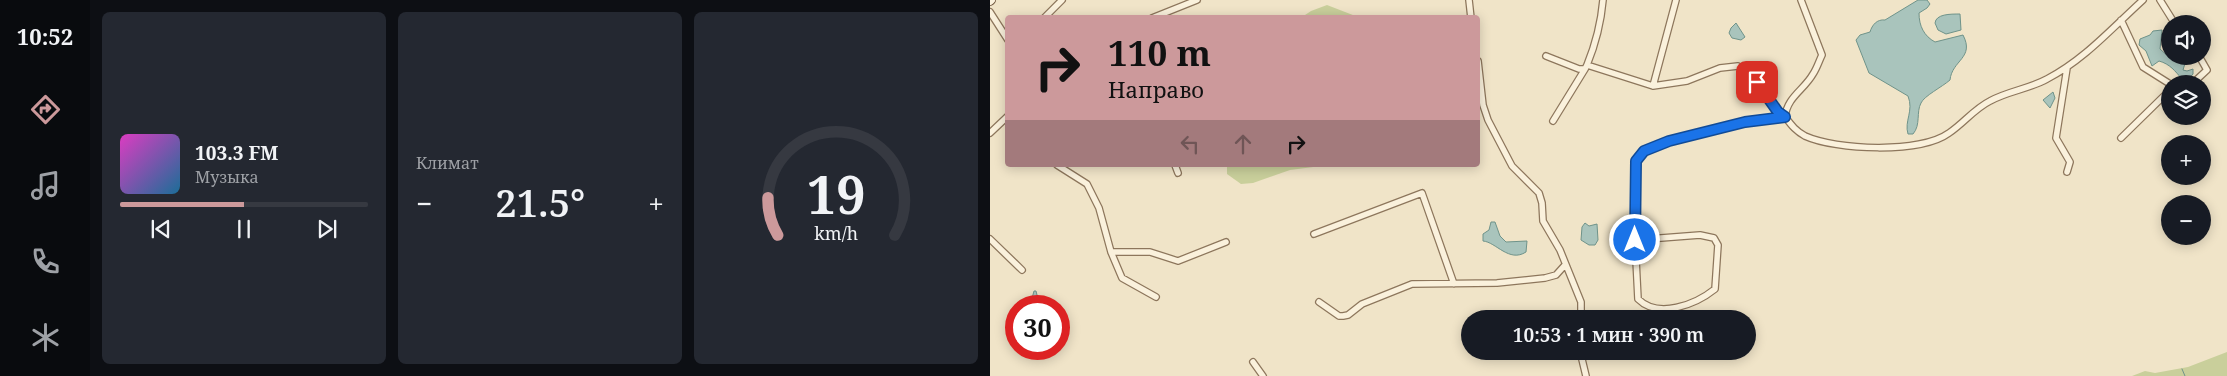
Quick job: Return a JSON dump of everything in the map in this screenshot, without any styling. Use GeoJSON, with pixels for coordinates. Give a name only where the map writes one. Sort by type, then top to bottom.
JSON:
{"type":"FeatureCollection","features":[{"type":"Feature","properties":{"kind":"street"},"geometry":{"type":"LineString","coordinates":[[1047,15],[1062,0]]}},
{"type":"Feature","properties":{"kind":"street"},"geometry":{"type":"LineString","coordinates":[[1160,15],[1197,0]]}},
{"type":"Feature","properties":{"kind":"street"},"geometry":{"type":"LineString","coordinates":[[1469,0],[1471,15]]}},
{"type":"Feature","properties":{"kind":"street"},"geometry":{"type":"LineString","coordinates":[[1553,121],[1586,66],[1596,44],[1603,0]]}},
{"type":"Feature","properties":{"kind":"street"},"geometry":{"type":"LineString","coordinates":[[1653,86],[1676,0]]}},
{"type":"Feature","properties":{"kind":"street"},"geometry":{"type":"LineString","coordinates":[[1785,117],[1786,108],[1813,75],[1822,55],[1801,0]]}},
{"type":"Feature","properties":{"kind":"street"},"geometry":{"type":"LineString","coordinates":[[1546,56],[1579,69],[1586,66],[1653,86],[1687,81],[1720,68],[1738,66],[1757,82],[1778,112],[1785,117],[1796,131],[1821,142],[1892,148],[1910,147],[1948,134],[1977,108],[1993,99],[2046,80],[2067,68],[2082,57],[2143,0]]}},
{"type":"Feature","properties":{"kind":"street"},"geometry":{"type":"LineString","coordinates":[[2160,0],[2169,15]]}},
{"type":"Feature","properties":{"kind":"street"},"geometry":{"type":"LineString","coordinates":[[990,12],[1005,35]]}},
{"type":"Feature","properties":{"kind":"street"},"geometry":{"type":"LineString","coordinates":[[2121,20],[2143,67],[2161,78]]}},
{"type":"Feature","properties":{"kind":"street"},"geometry":{"type":"LineString","coordinates":[[2202,75],[2207,70],[2204,65]]}},
{"type":"Feature","properties":{"kind":"street"},"geometry":{"type":"LineString","coordinates":[[2067,68],[2056,138],[2070,162],[2067,172]]}},
{"type":"Feature","properties":{"kind":"street"},"geometry":{"type":"LineString","coordinates":[[1480,79],[1483,105],[1488,120],[1512,166],[1539,193],[1542,203],[1543,221],[1554,238],[1580,302],[1580,310]]}},
{"type":"Feature","properties":{"kind":"street"},"geometry":{"type":"LineString","coordinates":[[2121,138],[2161,99]]}},
{"type":"Feature","properties":{"kind":"street"},"geometry":{"type":"LineString","coordinates":[[1635,240],[1700,235],[1714,238],[1718,245],[1715,288],[1706,296],[1681,306],[1663,309],[1646,306],[1638,299],[1635,240],[1636,161],[1644,151],[1669,141],[1745,122],[1785,117]]}},
{"type":"Feature","properties":{"kind":"street"},"geometry":{"type":"LineString","coordinates":[[990,133],[1005,119]]}},
{"type":"Feature","properties":{"kind":"street"},"geometry":{"type":"LineString","coordinates":[[1060,167],[1087,184],[1099,208],[1111,252],[1122,278],[1156,297]]}},
{"type":"Feature","properties":{"kind":"street"},"geometry":{"type":"LineString","coordinates":[[1176,167],[1178,173]]}},
{"type":"Feature","properties":{"kind":"street"},"geometry":{"type":"LineString","coordinates":[[1314,234],[1422,193],[1454,284]]}},
{"type":"Feature","properties":{"kind":"street"},"geometry":{"type":"LineString","coordinates":[[990,239],[1022,270]]}},
{"type":"Feature","properties":{"kind":"street"},"geometry":{"type":"LineString","coordinates":[[1111,252],[1150,252],[1178,261],[1226,242]]}},
{"type":"Feature","properties":{"kind":"street"},"geometry":{"type":"LineString","coordinates":[[1319,302],[1338,316],[1343,316],[1362,304],[1412,284],[1497,283],[1546,278],[1556,275],[1565,265]]}},
{"type":"Feature","properties":{"kind":"street"},"geometry":{"type":"LineString","coordinates":[[1582,360],[1586,376]]}},
{"type":"Feature","properties":{"kind":"street"},"geometry":{"type":"LineString","coordinates":[[1253,362],[1263,376]]}},
{"type":"Feature","properties":{"kind":"green space"},"geometry":{"type":"Polygon","coordinates":[[[1327,5],[1353,15],[1305,15],[1327,5]]]}},
{"type":"Feature","properties":{"kind":"green space"},"geometry":{"type":"Polygon","coordinates":[[[1227,167],[1313,167],[1290,170],[1253,183],[1241,184],[1227,174],[1227,167]]]}},
{"type":"Feature","properties":{"kind":"green space"},"geometry":{"type":"Polygon","coordinates":[[[2227,352],[2227,376],[2132,376],[2145,371],[2155,373],[2188,367],[2227,352]]]}},
{"type":"Feature","properties":{"kind":"water"},"geometry":{"type":"Polygon","coordinates":[[[1918,0],[1927,0],[1930,4],[1919,13],[1921,26],[1925,34],[1935,42],[1963,35],[1966,49],[1950,80],[1923,100],[1915,130],[1913,134],[1908,134],[1907,125],[1910,101],[1908,96],[1869,73],[1856,40],[1860,35],[1870,32],[1877,22],[1885,20],[1918,0]]]}},
{"type":"Feature","properties":{"kind":"water"},"geometry":{"type":"Polygon","coordinates":[[[1960,14],[1961,30],[1946,34],[1938,30],[1935,23],[1938,18],[1944,15],[1960,14]]]}},
{"type":"Feature","properties":{"kind":"water"},"geometry":{"type":"Polygon","coordinates":[[[1736,23],[1745,37],[1741,40],[1732,38],[1729,33],[1736,23]]]}},
{"type":"Feature","properties":{"kind":"water"},"geometry":{"type":"Polygon","coordinates":[[[2161,30],[2161,62],[2152,66],[2146,51],[2139,45],[2140,39],[2150,35],[2153,31],[2161,30]]]}},
{"type":"Feature","properties":{"kind":"water"},"geometry":{"type":"Polygon","coordinates":[[[2168,65],[2184,65],[2183,70],[2193,69],[2193,74],[2178,75],[2168,65]]]}},
{"type":"Feature","properties":{"kind":"water"},"geometry":{"type":"Polygon","coordinates":[[[2053,92],[2055,98],[2050,108],[2043,100],[2053,92]]]}},
{"type":"Feature","properties":{"kind":"water"},"geometry":{"type":"Polygon","coordinates":[[[1491,222],[1495,222],[1500,236],[1506,242],[1527,241],[1526,252],[1520,255],[1508,254],[1483,241],[1483,234],[1489,230],[1491,222]]]}},
{"type":"Feature","properties":{"kind":"water"},"geometry":{"type":"Polygon","coordinates":[[[1585,223],[1589,226],[1597,224],[1598,240],[1595,245],[1589,245],[1581,240],[1582,227],[1585,223]]]}},
{"type":"Feature","properties":{"kind":"waterway"},"geometry":{"type":"LineString","coordinates":[[2182,369],[2185,376]]}},
{"type":"Feature","properties":{"kind":"route"},"geometry":{"type":"LineString","coordinates":[[1635,240],[1636,161],[1644,151],[1669,141],[1745,122],[1785,117],[1778,112],[1757,82]]}}]}
